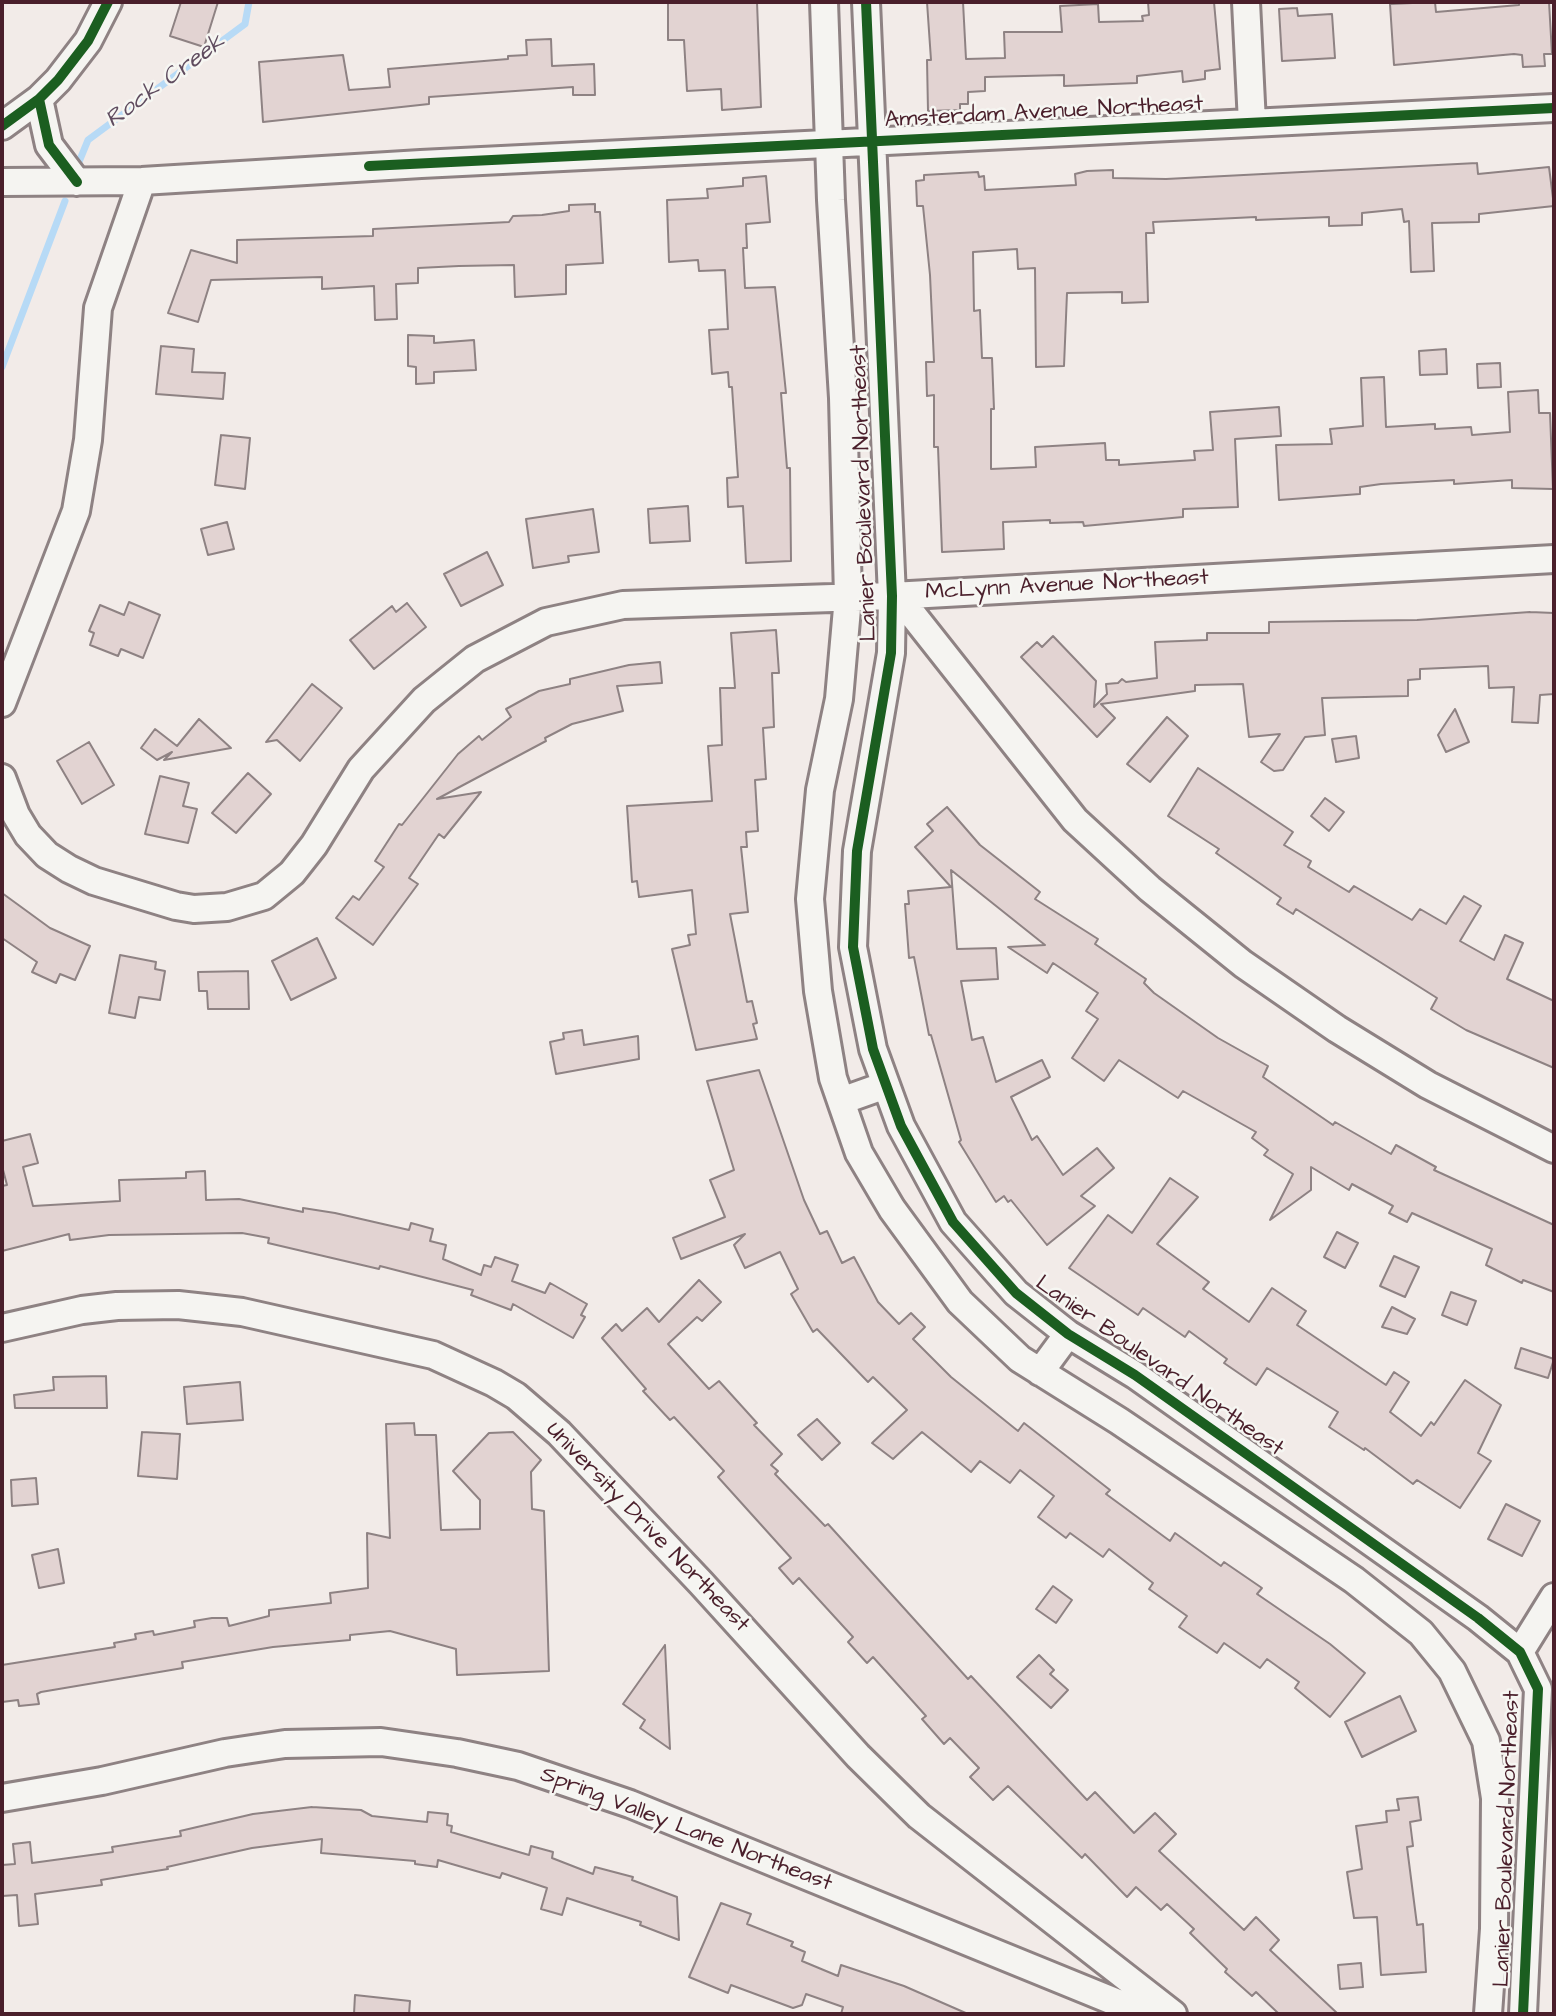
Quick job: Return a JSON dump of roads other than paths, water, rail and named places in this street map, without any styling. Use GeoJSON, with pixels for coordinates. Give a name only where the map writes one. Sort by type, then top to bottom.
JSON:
{"type":"FeatureCollection","features":[{"type":"Feature","properties":{"kind":"street"},"geometry":{"type":"LineString","coordinates":[[2,127],[39,99],[88,41],[108,2]]}},
{"type":"Feature","properties":{"kind":"street","name":"Lanier Boulevard Northeast"},"geometry":{"type":"LineString","coordinates":[[824,2],[843,398],[848,597],[839,699],[820,790],[810,899],[818,991],[833,1078],[859,1153],[892,1209],[960,1302],[1020,1359],[1119,1421],[1320,1558],[1421,1633],[1452,1671],[1486,1741],[1495,1798],[1494,1929],[1488,2014]]}},
{"type":"Feature","properties":{"kind":"street","name":"Lanier Boulevard Northeast"},"geometry":{"type":"LineString","coordinates":[[866,2],[895,596],[891,653],[857,851],[853,947],[873,1049],[901,1126],[953,1222],[1016,1293],[1068,1335],[1135,1375],[1520,1652],[1538,1689],[1523,2014]]}},
{"type":"Feature","properties":{"kind":"street"},"geometry":{"type":"LineString","coordinates":[[1246,2],[1252,123]]}},
{"type":"Feature","properties":{"kind":"street"},"geometry":{"type":"LineString","coordinates":[[39,99],[49,145],[77,181]]}},
{"type":"Feature","properties":{"kind":"street","name":"Amsterdam Avenue Northeast"},"geometry":{"type":"LineString","coordinates":[[2,182],[142,181],[421,163],[1554,108]]}},
{"type":"Feature","properties":{"kind":"street"},"geometry":{"type":"LineString","coordinates":[[2,703],[76,511],[88,440],[99,308],[142,181]]}},
{"type":"Feature","properties":{"kind":"street","name":"McLynn Avenue Northeast"},"geometry":{"type":"LineString","coordinates":[[2,778],[16,815],[28,835],[47,855],[69,869],[103,884],[194,909],[246,903],[264,896],[292,873],[314,845],[361,769],[424,700],[475,659],[522,632],[546,622],[623,605],[895,596],[1554,559]]}},
{"type":"Feature","properties":{"kind":"street"},"geometry":{"type":"LineString","coordinates":[[895,596],[1075,820],[1150,888],[1243,964],[1336,1029],[1428,1085],[1554,1149]]}},
{"type":"Feature","properties":{"kind":"street"},"geometry":{"type":"LineString","coordinates":[[839,699],[881,710]]}},
{"type":"Feature","properties":{"kind":"street"},"geometry":{"type":"LineString","coordinates":[[841,1101],[886,1085]]}},
{"type":"Feature","properties":{"kind":"street","name":"University Drive Northeast"},"geometry":{"type":"LineString","coordinates":[[2,1328],[82,1310],[117,1306],[178,1305],[243,1312],[433,1355],[494,1383],[516,1396],[559,1433],[710,1593],[858,1756],[919,1816],[1173,2014]]}},
{"type":"Feature","properties":{"kind":"street"},"geometry":{"type":"LineString","coordinates":[[1040,1372],[1068,1335]]}},
{"type":"Feature","properties":{"kind":"street"},"geometry":{"type":"LineString","coordinates":[[1520,1652],[1554,1597]]}},
{"type":"Feature","properties":{"kind":"street"},"geometry":{"type":"LineString","coordinates":[[1421,1633],[1448,1598]]}},
{"type":"Feature","properties":{"kind":"street","name":"Spring Valley Lane Northeast"},"geometry":{"type":"LineString","coordinates":[[2,1798],[102,1781],[225,1753],[285,1744],[381,1742],[457,1753],[518,1766],[630,1804],[1145,2014]]}},
{"type":"Feature","properties":{"kind":"street"},"geometry":{"type":"LineString","coordinates":[[1492,1777],[1534,1774]]}},
{"type":"Feature","properties":{"kind":"waterway","name":"Rock Creek"},"geometry":{"type":"LineString","coordinates":[[79,162],[88,140],[245,24],[249,2]]}},
{"type":"Feature","properties":{"kind":"waterway","name":"Rock Creek"},"geometry":{"type":"LineString","coordinates":[[2,367],[65,201]]}}]}
